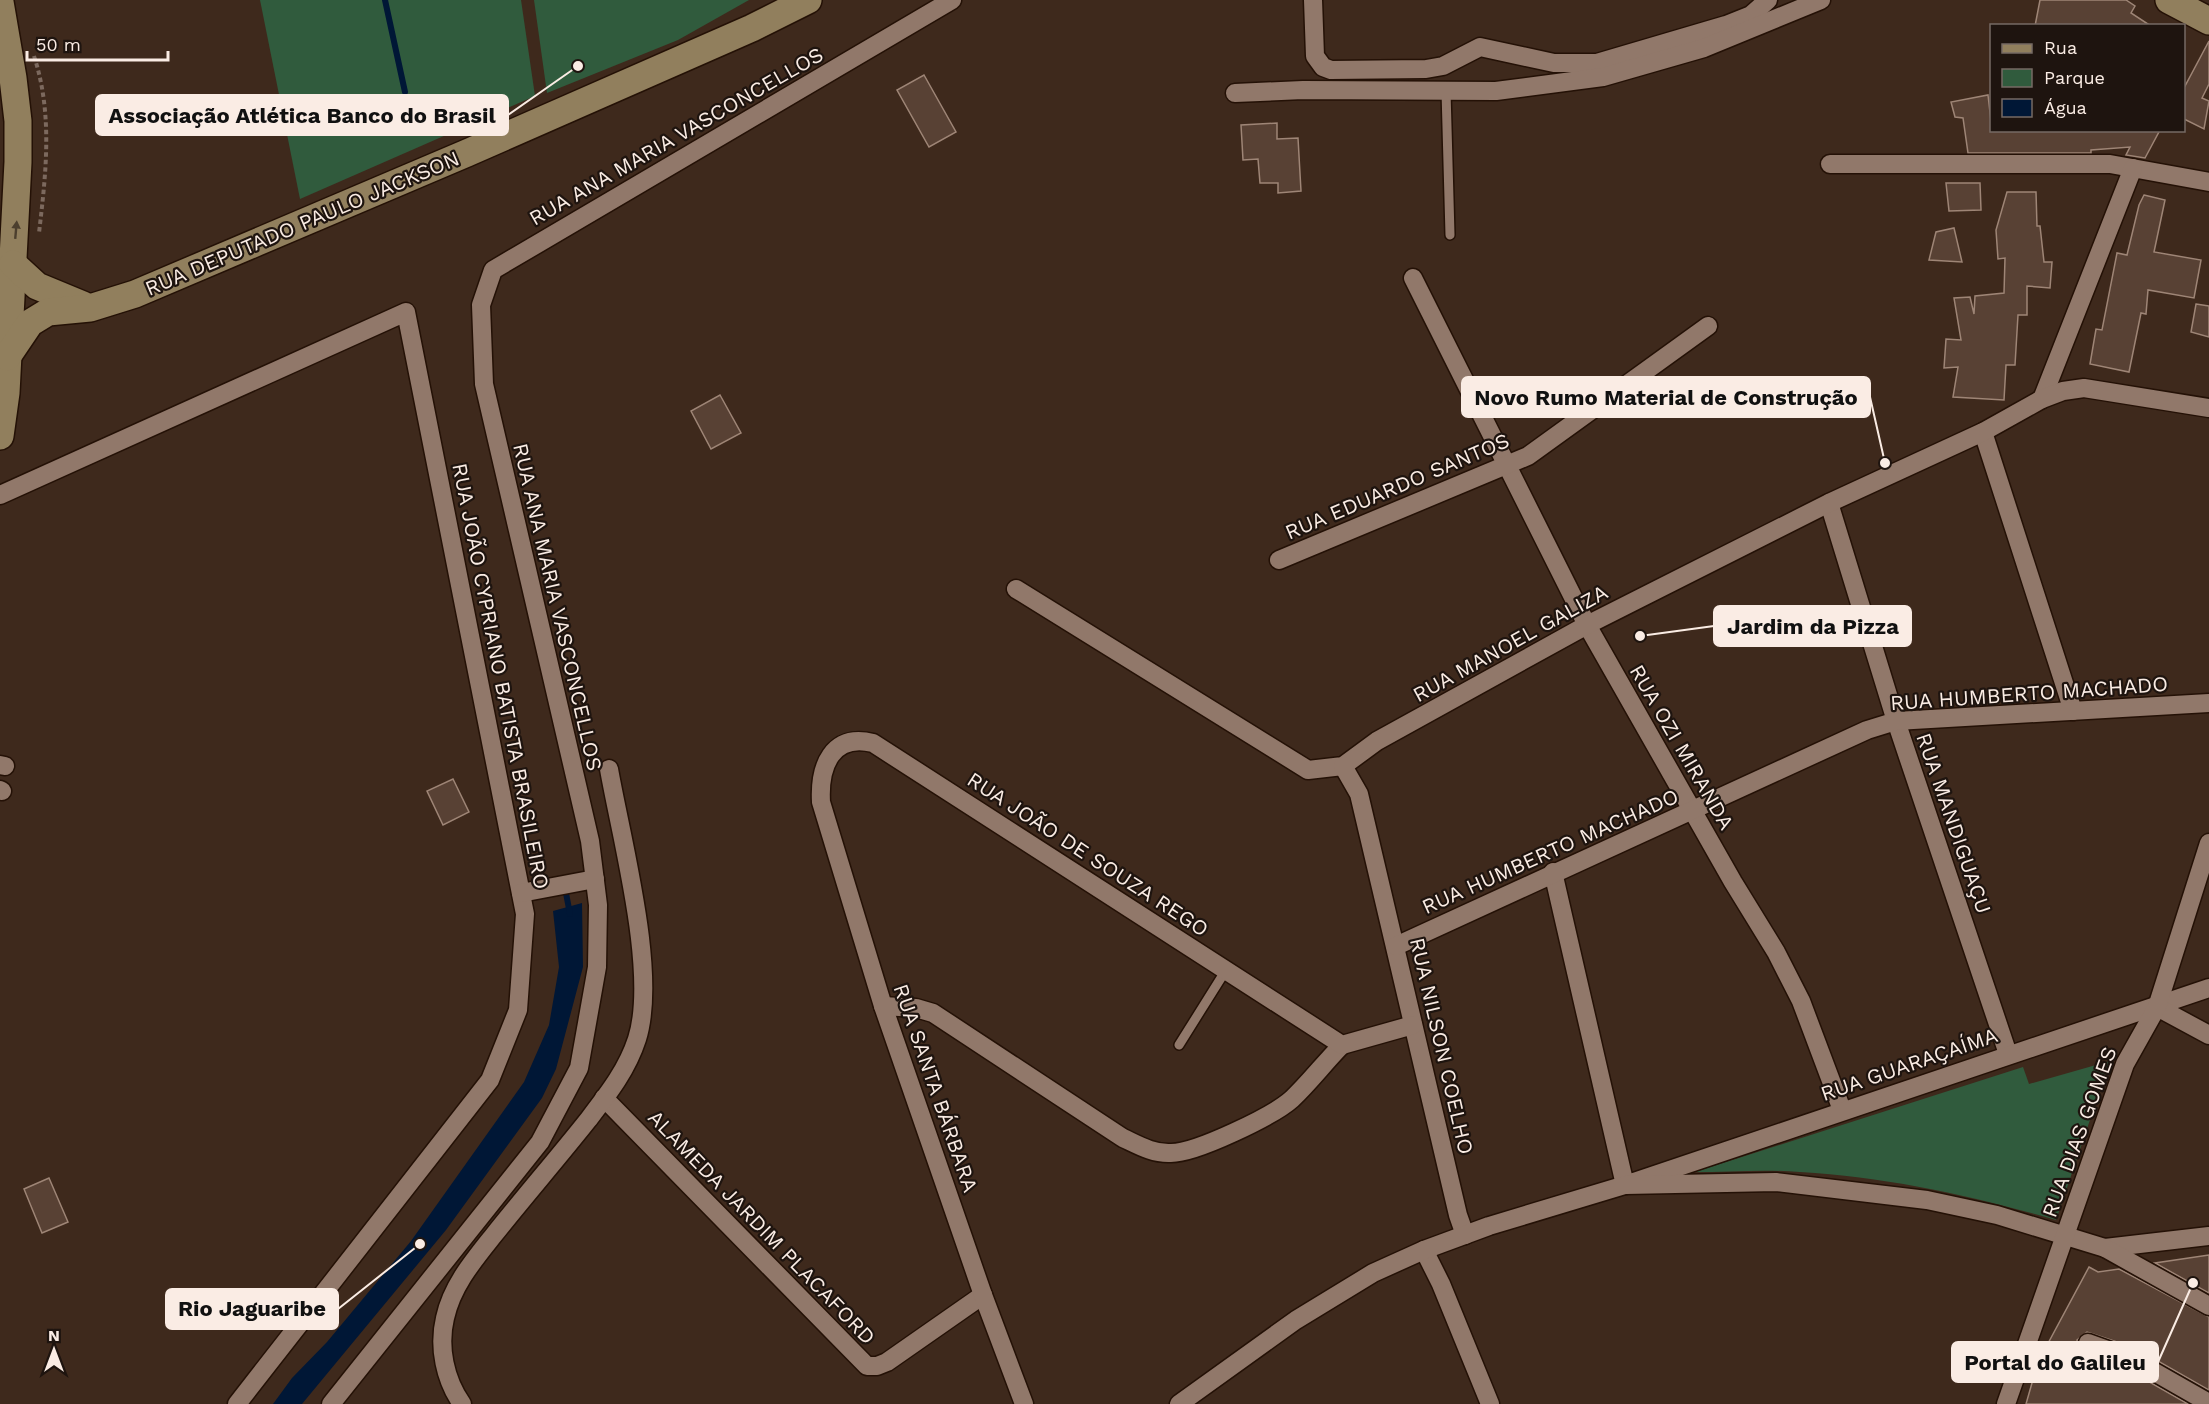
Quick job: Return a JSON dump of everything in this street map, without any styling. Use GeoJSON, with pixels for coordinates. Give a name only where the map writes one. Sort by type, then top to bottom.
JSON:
{"type":"FeatureCollection","features":[{"type":"Feature","properties":{"kind":"main road","name":"RUA DEPUTADO PAULO JACKSON"},"geometry":{"type":"LineString","coordinates":[[7,357],[30,322],[48,312],[90,308],[135,294],[467,153],[752,28],[808,0]]}},
{"type":"Feature","properties":{"kind":"main road"},"geometry":{"type":"LineString","coordinates":[[2169,0],[2209,21]]}},
{"type":"Feature","properties":{"kind":"main road"},"geometry":{"type":"LineString","coordinates":[[0,2],[18,121],[18,204],[13,264],[5,304],[7,357],[1,427]]}},
{"type":"Feature","properties":{"kind":"main road"},"geometry":{"type":"LineString","coordinates":[[13,264],[37,286],[90,308]]}},
{"type":"Feature","properties":{"kind":"main road","name":"RUA DEPUTADO PAULO JACKSON"},"geometry":{"type":"LineString","coordinates":[[5,304],[90,308]]}},
{"type":"Feature","properties":{"kind":"street","name":"RUA ANA MARIA VASCONCELLOS"},"geometry":{"type":"LineString","coordinates":[[331,1404],[540,1142],[579,1068],[597,967],[598,904],[592,879],[590,841],[484,384],[481,305],[493,270],[952,0]]}},
{"type":"Feature","properties":{"kind":"street"},"geometry":{"type":"LineString","coordinates":[[1313,0],[1315,56],[1323,67],[1330,70],[1426,69],[1443,66],[1480,47],[1554,63],[1597,63],[1726,25],[1751,15],[1768,0]]}},
{"type":"Feature","properties":{"kind":"street"},"geometry":{"type":"LineString","coordinates":[[1235,93],[1303,90],[1446,91],[1531,88],[1603,77],[1704,48],[1821,0]]}},
{"type":"Feature","properties":{"kind":"street"},"geometry":{"type":"LineString","coordinates":[[1830,164],[2096,164],[2133,168],[2209,182]]}},
{"type":"Feature","properties":{"kind":"street"},"geometry":{"type":"LineString","coordinates":[[2042,399],[2133,168]]}},
{"type":"Feature","properties":{"kind":"street","name":"RUA OZI MIRANDA"},"geometry":{"type":"LineString","coordinates":[[1413,278],[1587,625],[1692,811],[1776,952],[1801,1001],[1842,1110]]}},
{"type":"Feature","properties":{"kind":"street","name":"RUA JOÃO CYPRIANO BATISTA BRASILEIRO"},"geometry":{"type":"LineString","coordinates":[[0,495],[406,312],[524,893],[525,914],[518,1010],[490,1080],[237,1404]]}},
{"type":"Feature","properties":{"kind":"street","name":"RUA EDUARDO SANTOS"},"geometry":{"type":"LineString","coordinates":[[1279,560],[1506,466],[1546,444],[1708,326]]}},
{"type":"Feature","properties":{"kind":"street","name":"RUA MANOEL GALIZA"},"geometry":{"type":"LineString","coordinates":[[1016,589],[1308,770],[1343,766],[1377,741],[1587,625],[1829,503],[1983,432],[2042,399],[2063,391],[2084,388],[2209,408]]}},
{"type":"Feature","properties":{"kind":"street"},"geometry":{"type":"LineString","coordinates":[[1983,432],[2073,711]]}},
{"type":"Feature","properties":{"kind":"street","name":"RUA MANDIGUAÇU"},"geometry":{"type":"LineString","coordinates":[[1829,503],[1896,721],[2008,1054]]}},
{"type":"Feature","properties":{"kind":"street","name":"RUA HUMBERTO MACHADO"},"geometry":{"type":"LineString","coordinates":[[1396,946],[1553,872],[1867,730],[1896,721],[2209,703]]}},
{"type":"Feature","properties":{"kind":"street","name":"RUA JOÃO DE SOUZA REGO"},"geometry":{"type":"LineString","coordinates":[[820,782],[825,765],[835,751],[845,743],[860,740],[873,743],[1342,1045]]}},
{"type":"Feature","properties":{"kind":"street","name":"RUA NILSON COELHO"},"geometry":{"type":"LineString","coordinates":[[1343,766],[1359,794],[1458,1215],[1465,1235]]}},
{"type":"Feature","properties":{"kind":"street"},"geometry":{"type":"LineString","coordinates":[[462,1404],[446,1374],[442,1345],[444,1318],[466,1269],[559,1156],[626,1069],[638,1036],[643,966],[609,769]]}},
{"type":"Feature","properties":{"kind":"street","name":"RUA SANTA BÁRBARA"},"geometry":{"type":"LineString","coordinates":[[820,782],[821,802],[883,1006],[983,1295],[1024,1404]]}},
{"type":"Feature","properties":{"kind":"street","name":"RUA DIAS GOMES"},"geometry":{"type":"LineString","coordinates":[[2006,1404],[2125,1064],[2157,1007],[2209,843]]}},
{"type":"Feature","properties":{"kind":"street"},"geometry":{"type":"LineString","coordinates":[[1553,872],[1625,1185]]}},
{"type":"Feature","properties":{"kind":"street"},"geometry":{"type":"LineString","coordinates":[[524,893],[592,879]]}},
{"type":"Feature","properties":{"kind":"street","name":"RUA GUARAÇAÍMA"},"geometry":{"type":"LineString","coordinates":[[1625,1185],[2209,988]]}},
{"type":"Feature","properties":{"kind":"street"},"geometry":{"type":"LineString","coordinates":[[883,1006],[916,1008],[933,1013],[1123,1138],[1151,1151],[1172,1154],[1196,1148],[1274,1112],[1290,1100],[1342,1045],[1413,1025]]}},
{"type":"Feature","properties":{"kind":"street"},"geometry":{"type":"LineString","coordinates":[[2157,1007],[2209,1035]]}},
{"type":"Feature","properties":{"kind":"street","name":"ALAMEDA JARDIM PLACAFORD"},"geometry":{"type":"LineString","coordinates":[[604,1098],[867,1366],[877,1366],[887,1362],[983,1295]]}},
{"type":"Feature","properties":{"kind":"street"},"geometry":{"type":"LineString","coordinates":[[540,1142],[559,1156]]}},
{"type":"Feature","properties":{"kind":"street"},"geometry":{"type":"LineString","coordinates":[[1179,1404],[1296,1320],[1373,1273],[1465,1235],[1625,1185],[1776,1182],[1850,1188],[1939,1202],[2066,1234],[2105,1248],[2209,1306]]}},
{"type":"Feature","properties":{"kind":"street"},"geometry":{"type":"LineString","coordinates":[[2105,1248],[2209,1236]]}},
{"type":"Feature","properties":{"kind":"street"},"geometry":{"type":"LineString","coordinates":[[1424,1250],[1441,1284],[1490,1404]]}},
{"type":"Feature","properties":{"kind":"street"},"geometry":{"type":"LineString","coordinates":[[448,1257],[466,1269]]}},
{"type":"Feature","properties":{"kind":"street"},"geometry":{"type":"LineString","coordinates":[[2088,1343],[2130,1358],[2209,1403]]}},
{"type":"Feature","properties":{"kind":"lane"},"geometry":{"type":"LineString","coordinates":[[1446,91],[1450,235]]}},
{"type":"Feature","properties":{"kind":"lane"},"geometry":{"type":"LineString","coordinates":[[1179,1045],[1226,970]]}},
{"type":"Feature","properties":{"kind":"green space"},"geometry":{"type":"Polygon","coordinates":[[[260,0],[521,0],[535,96],[300,199],[260,0]]]}},
{"type":"Feature","properties":{"kind":"green space"},"geometry":{"type":"Polygon","coordinates":[[[534,0],[749,0],[678,40],[547,93],[534,0]]]}},
{"type":"Feature","properties":{"kind":"green space"},"geometry":{"type":"Polygon","coordinates":[[[2110,1061],[2056,1220],[1930,1189],[1865,1178],[1787,1171],[1695,1172],[2023,1067],[2029,1084],[2110,1061]]]}},
{"type":"Feature","properties":{"kind":"water"},"geometry":{"type":"Polygon","coordinates":[[[582,903],[583,967],[556,1069],[542,1098],[446,1230],[302,1404],[273,1404],[292,1378],[327,1342],[411,1241],[524,1082],[549,1025],[559,967],[553,911],[582,903]]]}},
{"type":"Feature","properties":{"kind":"building"},"geometry":{"type":"Polygon","coordinates":[[[2040,0],[2126,0],[2135,6],[2131,13],[2148,24],[2035,24],[2040,0]]]}},
{"type":"Feature","properties":{"kind":"building"},"geometry":{"type":"Polygon","coordinates":[[[2209,41],[2209,84],[2202,98],[2209,101],[2204,129],[2185,120],[2185,86],[2209,41]]]}},
{"type":"Feature","properties":{"kind":"building"},"geometry":{"type":"Polygon","coordinates":[[[924,75],[956,132],[929,147],[897,90],[924,75]]]}},
{"type":"Feature","properties":{"kind":"building"},"geometry":{"type":"Polygon","coordinates":[[[1988,95],[1990,132],[2159,132],[2145,158],[2126,155],[2130,147],[2091,150],[2091,153],[1968,153],[1963,118],[1955,117],[1951,102],[1988,95]]]}},
{"type":"Feature","properties":{"kind":"building"},"geometry":{"type":"Polygon","coordinates":[[[1277,123],[1277,139],[1298,138],[1301,191],[1278,193],[1278,183],[1260,183],[1258,159],[1243,160],[1241,125],[1277,123]]]}},
{"type":"Feature","properties":{"kind":"building"},"geometry":{"type":"Polygon","coordinates":[[[1946,183],[1980,183],[1981,210],[1949,211],[1946,183]]]}},
{"type":"Feature","properties":{"kind":"building"},"geometry":{"type":"Polygon","coordinates":[[[2007,192],[2036,192],[2037,226],[2040,226],[2044,262],[2052,262],[2050,288],[2027,286],[2027,315],[2018,315],[2015,365],[2006,365],[2004,400],[1953,397],[1958,367],[1944,368],[1946,339],[1961,340],[1954,298],[1970,297],[1974,314],[1975,296],[2004,293],[2005,258],[1998,259],[1996,230],[2007,192]]]}},
{"type":"Feature","properties":{"kind":"building"},"geometry":{"type":"Polygon","coordinates":[[[2144,195],[2165,200],[2154,252],[2201,260],[2194,298],[2148,290],[2146,314],[2141,313],[2129,372],[2090,364],[2096,329],[2102,330],[2117,253],[2127,255],[2139,205],[2144,195]]]}},
{"type":"Feature","properties":{"kind":"building"},"geometry":{"type":"Polygon","coordinates":[[[1954,228],[1962,262],[1929,260],[1936,232],[1954,228]]]}},
{"type":"Feature","properties":{"kind":"building"},"geometry":{"type":"Polygon","coordinates":[[[2196,304],[2209,306],[2209,337],[2191,332],[2196,304]]]}},
{"type":"Feature","properties":{"kind":"building"},"geometry":{"type":"Polygon","coordinates":[[[720,395],[741,433],[711,449],[691,411],[720,395]]]}},
{"type":"Feature","properties":{"kind":"building"},"geometry":{"type":"Polygon","coordinates":[[[453,779],[469,812],[443,825],[427,791],[453,779]]]}},
{"type":"Feature","properties":{"kind":"building"},"geometry":{"type":"Polygon","coordinates":[[[49,1178],[68,1222],[42,1233],[24,1189],[49,1178]]]}},
{"type":"Feature","properties":{"kind":"building"},"geometry":{"type":"Polygon","coordinates":[[[2209,1255],[2209,1293],[2155,1263],[2209,1255]]]}},
{"type":"Feature","properties":{"kind":"building"},"geometry":{"type":"Polygon","coordinates":[[[2089,1267],[2098,1272],[2119,1269],[2209,1317],[2209,1390],[2135,1348],[2087,1332],[2077,1340],[2080,1351],[2125,1368],[2188,1404],[2026,1404],[2038,1362],[2089,1267]]]}},
{"type":"Feature","properties":{"kind":"waterway"},"geometry":{"type":"LineString","coordinates":[[385,0],[405,92]]}},
{"type":"Feature","properties":{"kind":"waterway"},"geometry":{"type":"LineString","coordinates":[[565,888],[570,914]]}},
{"type":"Feature","properties":{"kind":"place","name":"Associação Atlética Banco do Brasil"},"geometry":{"type":"Point","coordinates":[578,66]}},
{"type":"Feature","properties":{"kind":"place","name":"Novo Rumo Material de Construção"},"geometry":{"type":"Point","coordinates":[1885,463]}},
{"type":"Feature","properties":{"kind":"place","name":"Jardim da Pizza"},"geometry":{"type":"Point","coordinates":[1640,636]}},
{"type":"Feature","properties":{"kind":"place","name":"Rio Jaguaribe"},"geometry":{"type":"Point","coordinates":[420,1244]}},
{"type":"Feature","properties":{"kind":"place","name":"Portal do Galileu"},"geometry":{"type":"Point","coordinates":[2193,1283]}}]}
